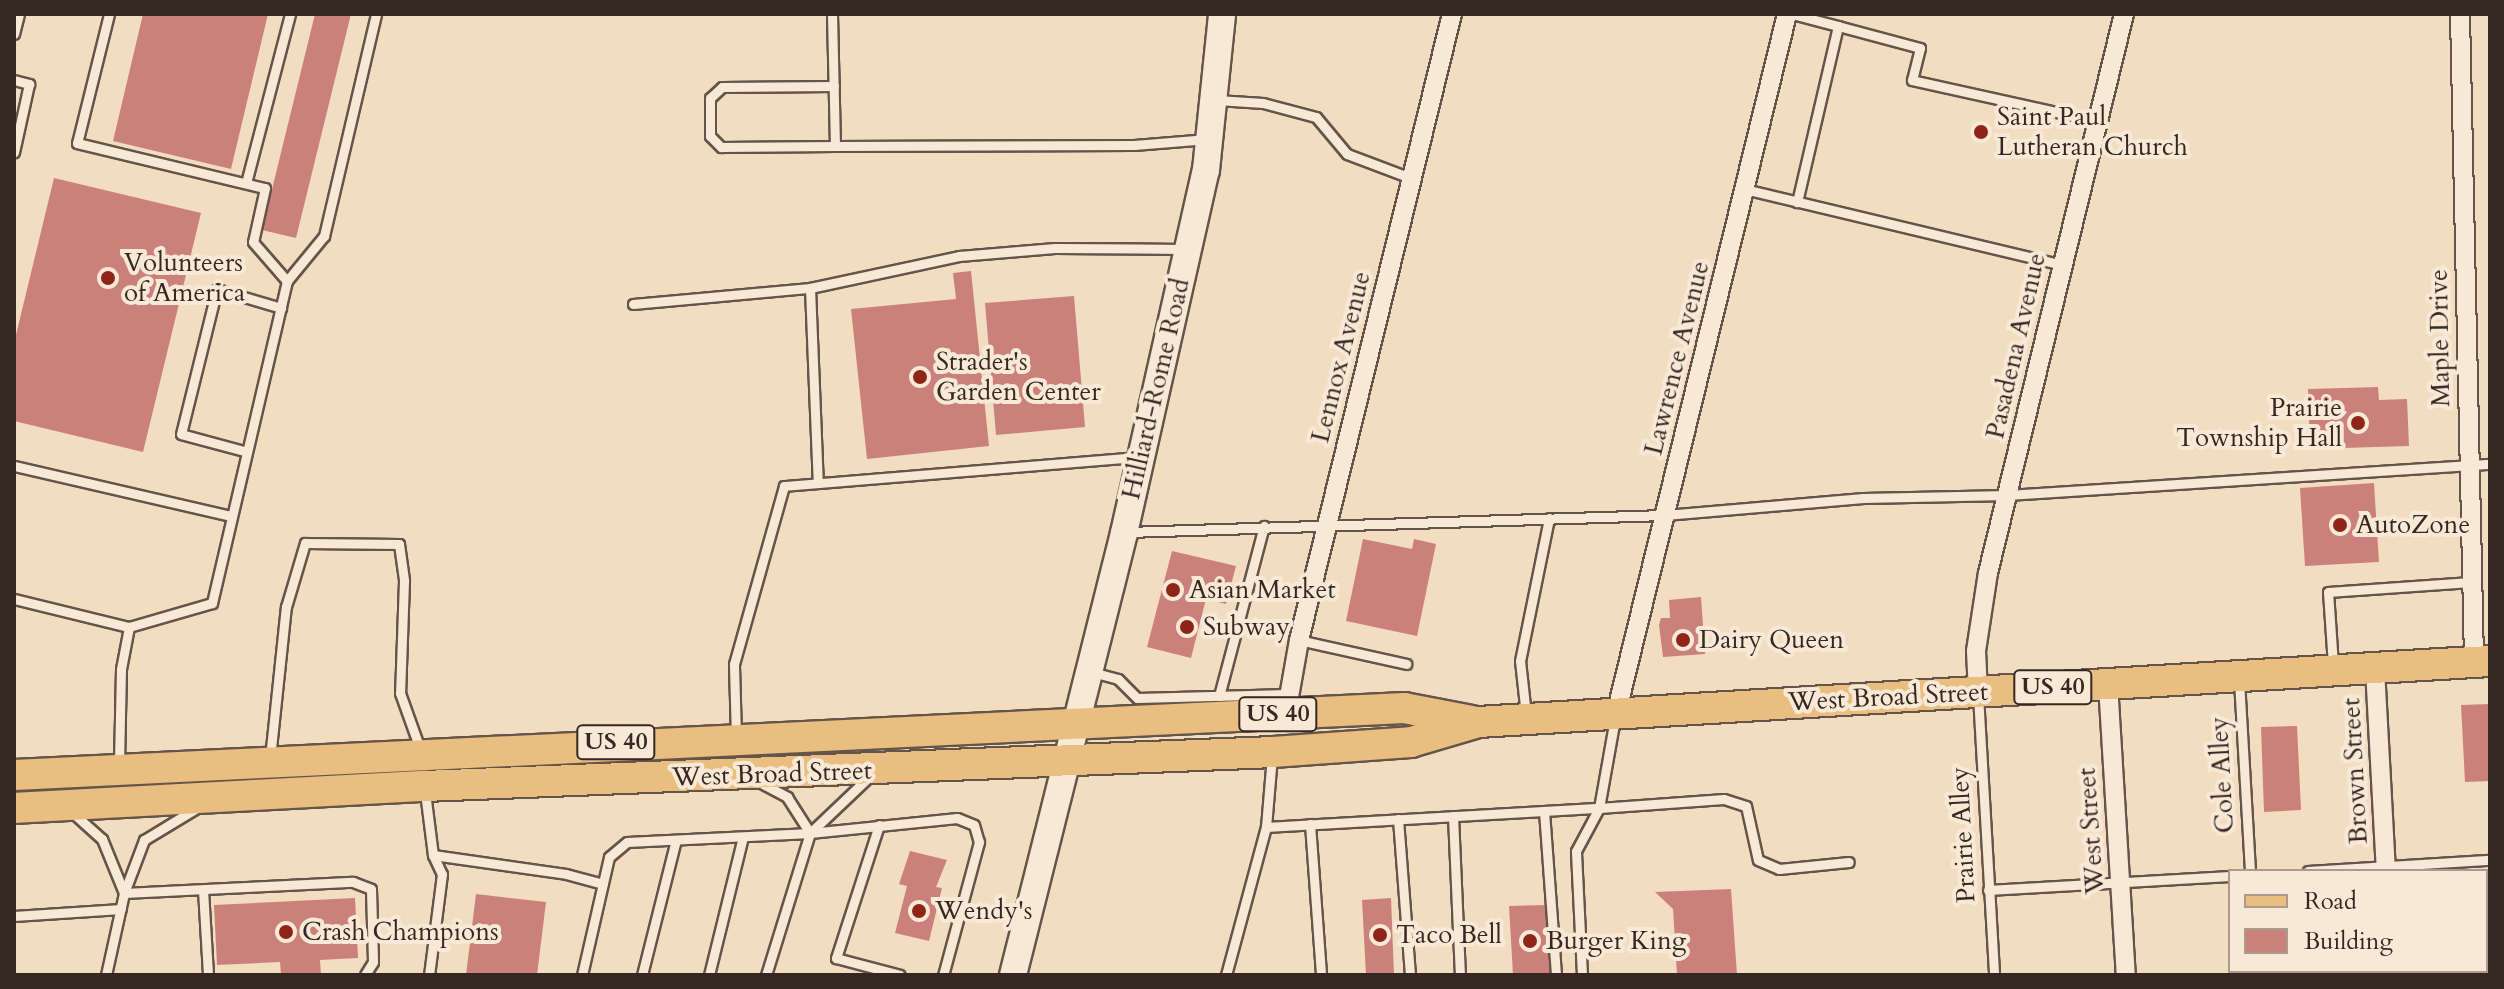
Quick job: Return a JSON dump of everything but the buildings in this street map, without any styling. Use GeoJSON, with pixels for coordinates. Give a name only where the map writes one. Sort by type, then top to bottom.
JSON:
{"type":"FeatureCollection","features":[{"type":"Feature","properties":{"kind":"main road","name":"Hilliard-Rome Road"},"geometry":{"type":"LineString","coordinates":[[1013,975],[1124,533],[1188,249],[1209,139],[1222,14]]}},
{"type":"Feature","properties":{"kind":"main road","name":"West Broad Street"},"geometry":{"type":"LineString","coordinates":[[14,808],[61,806],[118,786],[270,761],[423,769],[745,775],[875,771],[1273,752],[1411,742],[1478,722],[2482,661]]}},
{"type":"Feature","properties":{"kind":"main road","name":"West Broad Street"},"geometry":{"type":"LineString","coordinates":[[14,775],[220,797],[423,769],[736,737],[1076,726],[1287,704],[1404,708],[1478,722]]}},
{"type":"Feature","properties":{"kind":"street","name":"Lennox Avenue"},"geometry":{"type":"LineString","coordinates":[[1287,704],[1299,640],[1452,14]]}},
{"type":"Feature","properties":{"kind":"street","name":"Lawrence Avenue"},"geometry":{"type":"LineString","coordinates":[[1616,714],[1789,14]]}},
{"type":"Feature","properties":{"kind":"street","name":"Pasadena Avenue"},"geometry":{"type":"LineString","coordinates":[[1978,692],[1976,651],[2008,495],[2124,14]]}},
{"type":"Feature","properties":{"kind":"street","name":"Maple Drive"},"geometry":{"type":"LineString","coordinates":[[2460,14],[2471,582],[2482,661]]}},
{"type":"Feature","properties":{"kind":"street","name":"Brown Street"},"geometry":{"type":"LineString","coordinates":[[2375,669],[2386,868]]}},
{"type":"Feature","properties":{"kind":"street","name":"West Street"},"geometry":{"type":"LineString","coordinates":[[2108,684],[2126,975]]}},
{"type":"Feature","properties":{"kind":"lane"},"geometry":{"type":"LineString","coordinates":[[14,34],[19,14]]}},
{"type":"Feature","properties":{"kind":"lane"},"geometry":{"type":"LineString","coordinates":[[109,14],[77,143],[265,188],[253,242],[287,281]]}},
{"type":"Feature","properties":{"kind":"lane"},"geometry":{"type":"LineString","coordinates":[[246,183],[290,14]]}},
{"type":"Feature","properties":{"kind":"lane"},"geometry":{"type":"LineString","coordinates":[[14,599],[129,627],[212,603],[244,451],[287,281],[324,236],[376,14]]}},
{"type":"Feature","properties":{"kind":"lane"},"geometry":{"type":"LineString","coordinates":[[832,14],[835,146]]}},
{"type":"Feature","properties":{"kind":"lane"},"geometry":{"type":"LineString","coordinates":[[1789,14],[1920,48],[1912,80],[2097,121]]}},
{"type":"Feature","properties":{"kind":"lane"},"geometry":{"type":"LineString","coordinates":[[1797,202],[1838,26]]}},
{"type":"Feature","properties":{"kind":"lane"},"geometry":{"type":"LineString","coordinates":[[14,80],[29,84],[14,152]]}},
{"type":"Feature","properties":{"kind":"lane"},"geometry":{"type":"LineString","coordinates":[[834,86],[722,87],[710,98],[710,136],[721,147],[1134,145],[1209,139]]}},
{"type":"Feature","properties":{"kind":"lane"},"geometry":{"type":"LineString","coordinates":[[1214,100],[1263,103],[1316,117],[1347,154],[1411,178]]}},
{"type":"Feature","properties":{"kind":"lane"},"geometry":{"type":"LineString","coordinates":[[1744,189],[2062,265]]}},
{"type":"Feature","properties":{"kind":"lane"},"geometry":{"type":"LineString","coordinates":[[633,304],[810,288],[959,256],[1055,248],[1188,249]]}},
{"type":"Feature","properties":{"kind":"lane"},"geometry":{"type":"LineString","coordinates":[[810,288],[818,483]]}},
{"type":"Feature","properties":{"kind":"lane"},"geometry":{"type":"LineString","coordinates":[[244,451],[181,434],[217,289],[281,308]]}},
{"type":"Feature","properties":{"kind":"lane"},"geometry":{"type":"LineString","coordinates":[[736,737],[734,664],[784,486],[1141,457]]}},
{"type":"Feature","properties":{"kind":"lane"},"geometry":{"type":"LineString","coordinates":[[1124,533],[1327,523],[1665,515],[1863,498],[2008,495],[2490,464]]}},
{"type":"Feature","properties":{"kind":"lane"},"geometry":{"type":"LineString","coordinates":[[14,466],[230,516]]}},
{"type":"Feature","properties":{"kind":"lane"},"geometry":{"type":"LineString","coordinates":[[1526,719],[1520,661],[1549,518]]}},
{"type":"Feature","properties":{"kind":"lane"},"geometry":{"type":"LineString","coordinates":[[1219,696],[1264,526]]}},
{"type":"Feature","properties":{"kind":"lane"},"geometry":{"type":"LineString","coordinates":[[270,761],[286,607],[305,543],[399,544],[404,581],[400,693],[423,769],[433,855],[442,874],[429,975]]}},
{"type":"Feature","properties":{"kind":"lane"},"geometry":{"type":"LineString","coordinates":[[2334,671],[2328,592],[2471,582]]}},
{"type":"Feature","properties":{"kind":"lane"},"geometry":{"type":"LineString","coordinates":[[118,786],[121,669],[129,627]]}},
{"type":"Feature","properties":{"kind":"lane"},"geometry":{"type":"LineString","coordinates":[[1299,640],[1406,664]]}},
{"type":"Feature","properties":{"kind":"lane"},"geometry":{"type":"LineString","coordinates":[[1090,671],[1118,679],[1137,698],[1219,696],[1287,704]]}},
{"type":"Feature","properties":{"kind":"lane","name":"Cole Alley"},"geometry":{"type":"LineString","coordinates":[[2238,677],[2250,869]]}},
{"type":"Feature","properties":{"kind":"lane","name":"Prairie Alley"},"geometry":{"type":"LineString","coordinates":[[1978,692],[1994,975]]}},
{"type":"Feature","properties":{"kind":"lane"},"geometry":{"type":"LineString","coordinates":[[1582,975],[1576,851],[1599,808],[1616,714]]}},
{"type":"Feature","properties":{"kind":"lane"},"geometry":{"type":"LineString","coordinates":[[1226,975],[1266,827],[1273,752]]}},
{"type":"Feature","properties":{"kind":"lane"},"geometry":{"type":"LineString","coordinates":[[766,975],[810,833],[875,771]]}},
{"type":"Feature","properties":{"kind":"lane"},"geometry":{"type":"LineString","coordinates":[[745,775],[787,797],[810,833]]}},
{"type":"Feature","properties":{"kind":"lane"},"geometry":{"type":"LineString","coordinates":[[106,975],[124,893],[144,840],[220,797]]}},
{"type":"Feature","properties":{"kind":"lane"},"geometry":{"type":"LineString","coordinates":[[1266,827],[1724,799],[1746,806],[1758,860],[1779,869],[1849,862]]}},
{"type":"Feature","properties":{"kind":"lane"},"geometry":{"type":"LineString","coordinates":[[61,806],[88,823],[102,839],[124,893]]}},
{"type":"Feature","properties":{"kind":"lane"},"geometry":{"type":"LineString","coordinates":[[1544,811],[1556,975]]}},
{"type":"Feature","properties":{"kind":"lane"},"geometry":{"type":"LineString","coordinates":[[1453,816],[1460,975]]}},
{"type":"Feature","properties":{"kind":"lane"},"geometry":{"type":"LineString","coordinates":[[582,975],[614,848],[627,842],[810,833],[957,818],[974,825],[979,842],[943,975]]}},
{"type":"Feature","properties":{"kind":"lane"},"geometry":{"type":"LineString","coordinates":[[1398,819],[1410,975]]}},
{"type":"Feature","properties":{"kind":"lane"},"geometry":{"type":"LineString","coordinates":[[1310,824],[1321,975]]}},
{"type":"Feature","properties":{"kind":"lane"},"geometry":{"type":"LineString","coordinates":[[879,825],[836,958],[900,975]]}},
{"type":"Feature","properties":{"kind":"lane"},"geometry":{"type":"LineString","coordinates":[[709,975],[743,837]]}},
{"type":"Feature","properties":{"kind":"lane"},"geometry":{"type":"LineString","coordinates":[[642,975],[676,840]]}},
{"type":"Feature","properties":{"kind":"lane"},"geometry":{"type":"LineString","coordinates":[[433,855],[566,874],[603,884]]}},
{"type":"Feature","properties":{"kind":"lane"},"geometry":{"type":"LineString","coordinates":[[2360,869],[2490,860]]}},
{"type":"Feature","properties":{"kind":"lane"},"geometry":{"type":"LineString","coordinates":[[1988,890],[2228,876]]}},
{"type":"Feature","properties":{"kind":"lane"},"geometry":{"type":"LineString","coordinates":[[124,893],[353,882],[371,889],[373,962],[365,975]]}},
{"type":"Feature","properties":{"kind":"lane"},"geometry":{"type":"LineString","coordinates":[[203,890],[208,975]]}},
{"type":"Feature","properties":{"kind":"lane"},"geometry":{"type":"LineString","coordinates":[[14,916],[121,909]]}},
{"type":"Feature","properties":{"kind":"place","name":"Saint Paul Lutheran Church"},"geometry":{"type":"Point","coordinates":[1981,132]}},
{"type":"Feature","properties":{"kind":"place","name":"Volunteers of America"},"geometry":{"type":"Point","coordinates":[108,278]}},
{"type":"Feature","properties":{"kind":"place","name":"Strader's Garden Center"},"geometry":{"type":"Point","coordinates":[920,377]}},
{"type":"Feature","properties":{"kind":"place","name":"Prairie Township Hall"},"geometry":{"type":"Point","coordinates":[2358,423]}},
{"type":"Feature","properties":{"kind":"place","name":"AutoZone"},"geometry":{"type":"Point","coordinates":[2340,525]}},
{"type":"Feature","properties":{"kind":"place","name":"Asian Market"},"geometry":{"type":"Point","coordinates":[1173,590]}},
{"type":"Feature","properties":{"kind":"place","name":"Subway"},"geometry":{"type":"Point","coordinates":[1187,627]}},
{"type":"Feature","properties":{"kind":"place","name":"Dairy Queen"},"geometry":{"type":"Point","coordinates":[1683,640]}},
{"type":"Feature","properties":{"kind":"place","name":"Wendy's"},"geometry":{"type":"Point","coordinates":[919,911]}},
{"type":"Feature","properties":{"kind":"place","name":"Crash Champions"},"geometry":{"type":"Point","coordinates":[286,932]}},
{"type":"Feature","properties":{"kind":"place","name":"Taco Bell"},"geometry":{"type":"Point","coordinates":[1380,935]}},
{"type":"Feature","properties":{"kind":"place","name":"Burger King"},"geometry":{"type":"Point","coordinates":[1530,941]}}]}
